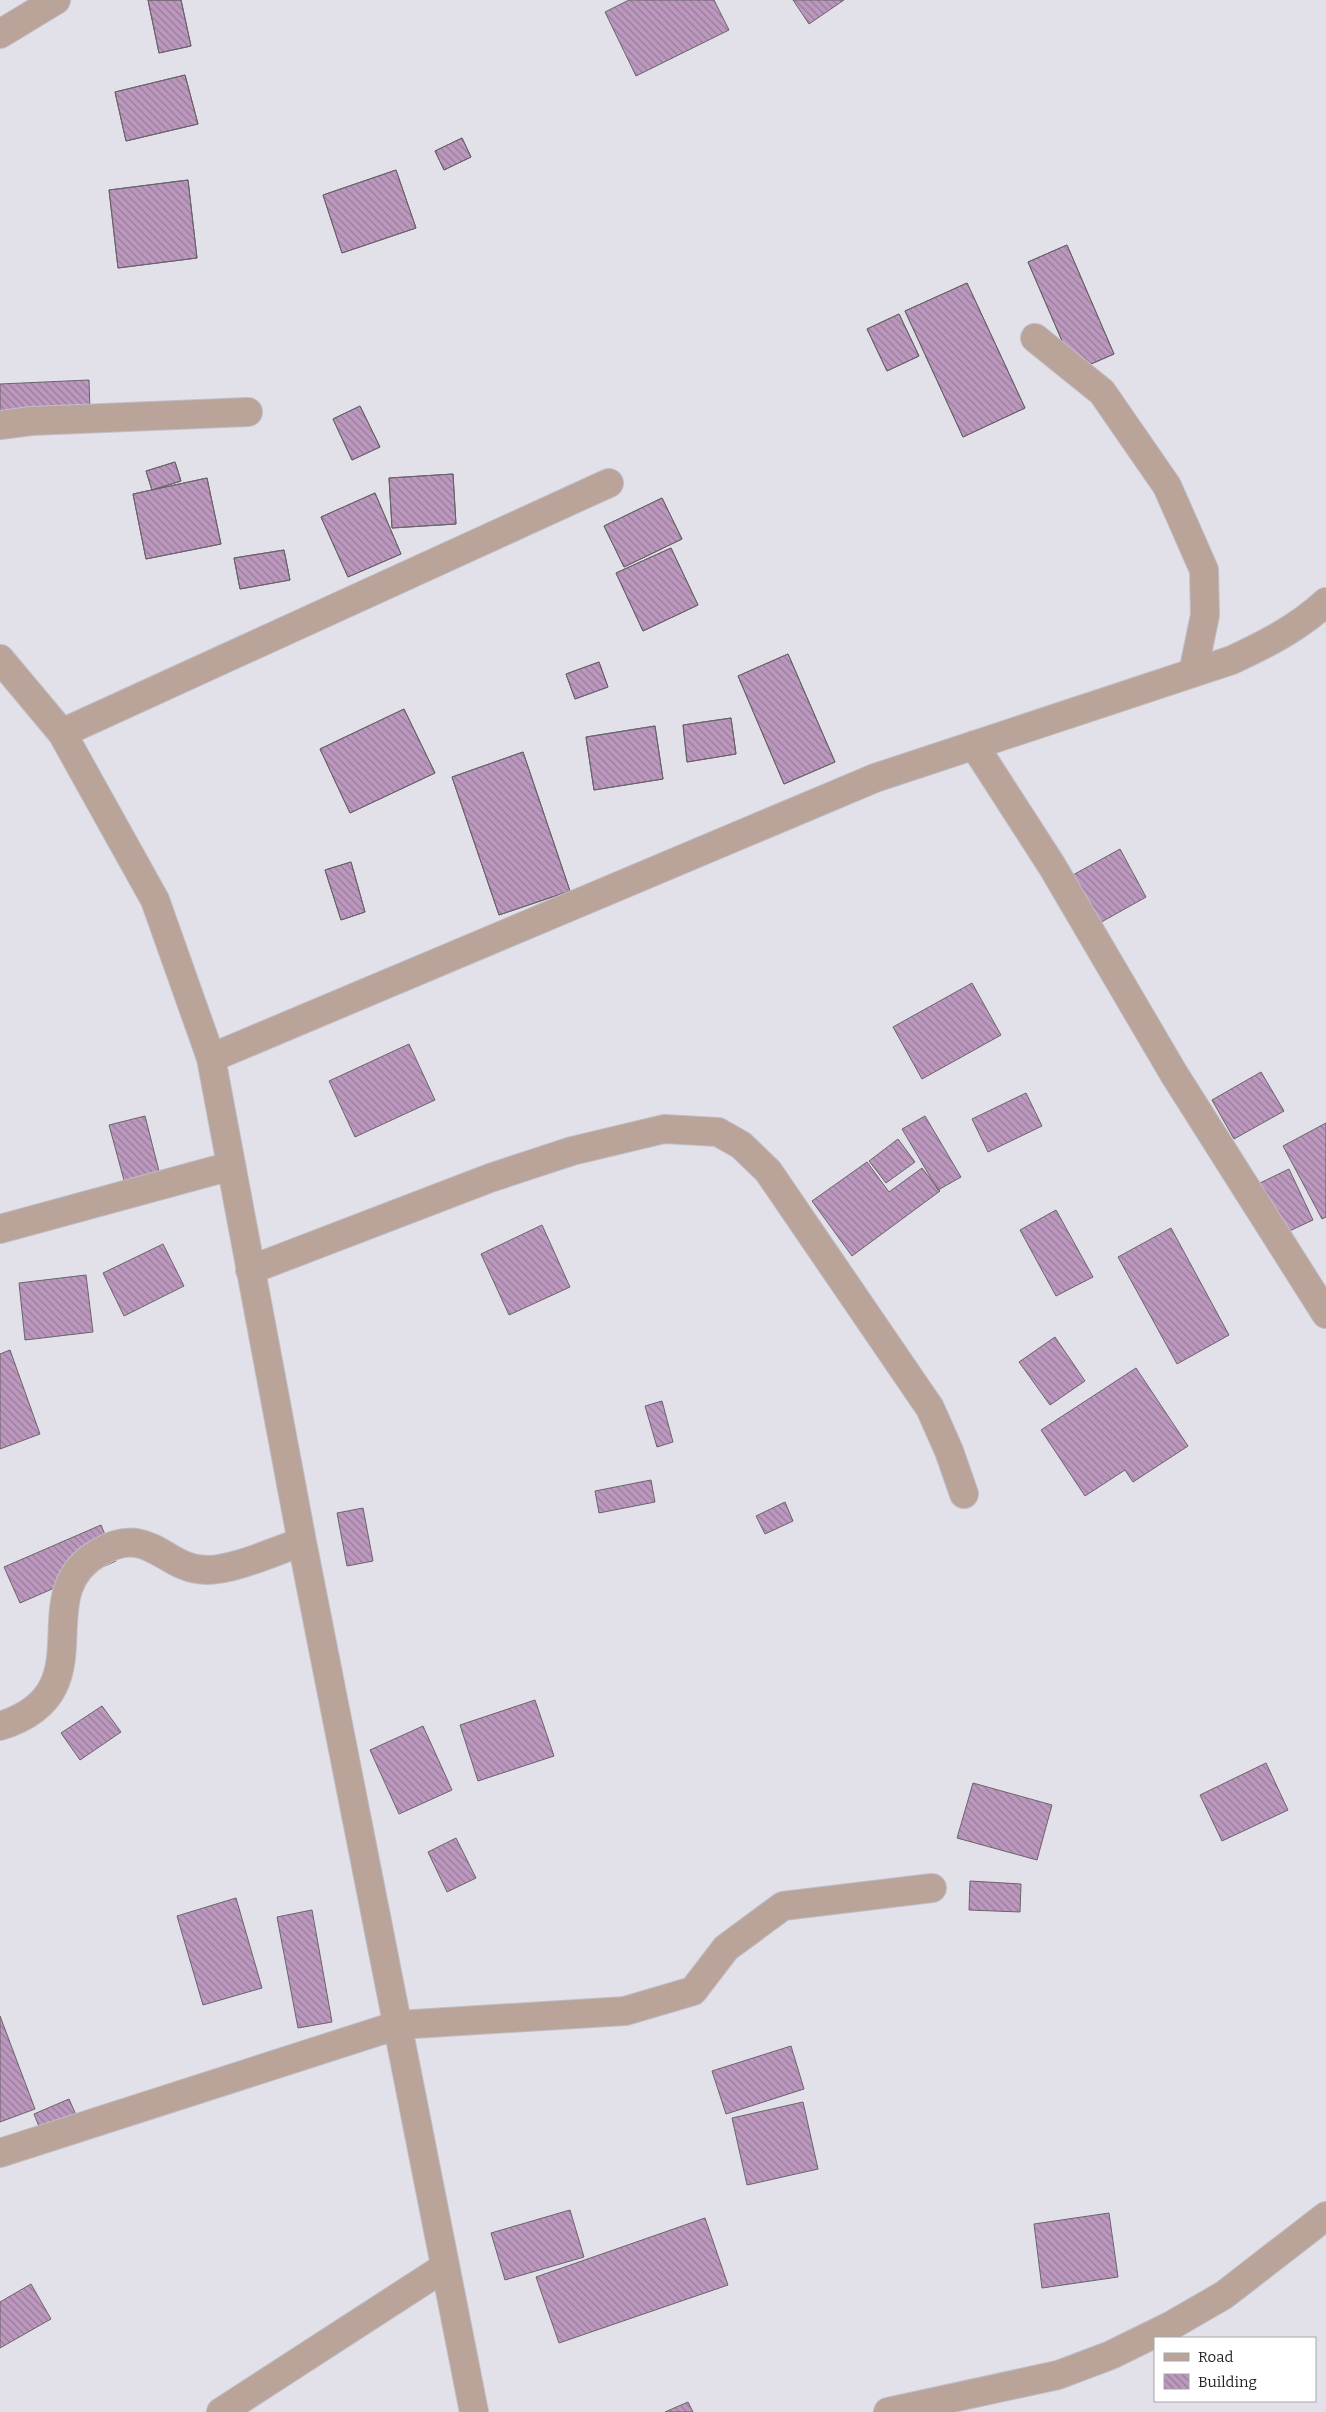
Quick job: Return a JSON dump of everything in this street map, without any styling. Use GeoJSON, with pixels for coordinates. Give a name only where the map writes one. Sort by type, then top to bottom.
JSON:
{"type":"FeatureCollection","features":[{"type":"Feature","properties":{"kind":"street"},"geometry":{"type":"LineString","coordinates":[[0,34],[56,0]]}},
{"type":"Feature","properties":{"kind":"street"},"geometry":{"type":"LineString","coordinates":[[1035,338],[1102,392],[1167,486],[1204,570],[1206,615],[1193,673]]}},
{"type":"Feature","properties":{"kind":"street"},"geometry":{"type":"LineString","coordinates":[[0,425],[31,421],[248,412]]}},
{"type":"Feature","properties":{"kind":"street"},"geometry":{"type":"LineString","coordinates":[[62,733],[609,483]]}},
{"type":"Feature","properties":{"kind":"street"},"geometry":{"type":"LineString","coordinates":[[211,1058],[875,778],[1232,660],[1274,641],[1314,614],[1326,602]]}},
{"type":"Feature","properties":{"kind":"street"},"geometry":{"type":"LineString","coordinates":[[0,659],[62,733],[155,900],[211,1058],[302,1542],[474,2412]]}},
{"type":"Feature","properties":{"kind":"street"},"geometry":{"type":"LineString","coordinates":[[974,745],[1052,866],[1174,1074],[1326,1314]]}},
{"type":"Feature","properties":{"kind":"street"},"geometry":{"type":"LineString","coordinates":[[250,1270],[490,1178],[572,1151],[664,1130],[718,1132],[741,1145],[768,1171],[902,1366],[930,1408],[949,1451],[964,1494]]}},
{"type":"Feature","properties":{"kind":"street"},"geometry":{"type":"LineString","coordinates":[[0,1229],[231,1166]]}},
{"type":"Feature","properties":{"kind":"street"},"geometry":{"type":"LineString","coordinates":[[0,1726],[16,1721],[37,1708],[54,1687],[62,1665],[64,1605],[69,1583],[80,1566],[97,1554],[117,1544],[135,1542],[191,1567],[206,1570],[222,1569],[302,1542]]}},
{"type":"Feature","properties":{"kind":"street"},"geometry":{"type":"LineString","coordinates":[[0,2153],[398,2025],[624,2011],[693,1991],[726,1948],[783,1906],[932,1888]]}},
{"type":"Feature","properties":{"kind":"street"},"geometry":{"type":"LineString","coordinates":[[888,2412],[1048,2377],[1111,2355],[1172,2326],[1224,2295],[1326,2216]]}},
{"type":"Feature","properties":{"kind":"street"},"geometry":{"type":"LineString","coordinates":[[221,2412],[444,2267]]}},
{"type":"Feature","properties":{"kind":"building"},"geometry":{"type":"Polygon","coordinates":[[[148,0],[181,0],[191,46],[159,53],[148,0]]]}},
{"type":"Feature","properties":{"kind":"building"},"geometry":{"type":"Polygon","coordinates":[[[148,0],[181,0],[191,46],[159,53],[148,0]]]}},
{"type":"Feature","properties":{"kind":"building"},"geometry":{"type":"Polygon","coordinates":[[[629,0],[714,0],[729,30],[636,76],[605,12],[629,0]]]}},
{"type":"Feature","properties":{"kind":"building"},"geometry":{"type":"Polygon","coordinates":[[[793,0],[844,0],[809,24],[793,0]]]}},
{"type":"Feature","properties":{"kind":"building"},"geometry":{"type":"Polygon","coordinates":[[[185,75],[198,124],[126,141],[115,92],[185,75]]]}},
{"type":"Feature","properties":{"kind":"building"},"geometry":{"type":"Polygon","coordinates":[[[185,75],[198,124],[126,141],[115,92],[185,75]]]}},
{"type":"Feature","properties":{"kind":"building"},"geometry":{"type":"Polygon","coordinates":[[[462,138],[471,157],[444,170],[435,151],[462,138]]]}},
{"type":"Feature","properties":{"kind":"building"},"geometry":{"type":"Polygon","coordinates":[[[462,138],[471,157],[444,170],[435,151],[462,138]]]}},
{"type":"Feature","properties":{"kind":"building"},"geometry":{"type":"Polygon","coordinates":[[[396,170],[416,228],[342,253],[323,195],[396,170]]]}},
{"type":"Feature","properties":{"kind":"building"},"geometry":{"type":"Polygon","coordinates":[[[396,170],[416,228],[342,253],[323,195],[396,170]]]}},
{"type":"Feature","properties":{"kind":"building"},"geometry":{"type":"Polygon","coordinates":[[[188,180],[197,258],[118,268],[109,190],[188,180]]]}},
{"type":"Feature","properties":{"kind":"building"},"geometry":{"type":"Polygon","coordinates":[[[188,180],[197,258],[118,268],[109,190],[188,180]]]}},
{"type":"Feature","properties":{"kind":"building"},"geometry":{"type":"Polygon","coordinates":[[[1067,245],[1114,354],[1075,371],[1028,262],[1067,245]]]}},
{"type":"Feature","properties":{"kind":"building"},"geometry":{"type":"Polygon","coordinates":[[[1067,245],[1114,354],[1075,371],[1028,262],[1067,245]]]}},
{"type":"Feature","properties":{"kind":"building"},"geometry":{"type":"Polygon","coordinates":[[[967,283],[1025,408],[963,437],[905,311],[967,283]]]}},
{"type":"Feature","properties":{"kind":"building"},"geometry":{"type":"Polygon","coordinates":[[[967,283],[1025,408],[963,437],[905,311],[967,283]]]}},
{"type":"Feature","properties":{"kind":"building"},"geometry":{"type":"Polygon","coordinates":[[[899,314],[919,356],[887,371],[867,329],[899,314]]]}},
{"type":"Feature","properties":{"kind":"building"},"geometry":{"type":"Polygon","coordinates":[[[899,314],[919,356],[887,371],[867,329],[899,314]]]}},
{"type":"Feature","properties":{"kind":"building"},"geometry":{"type":"Polygon","coordinates":[[[89,380],[90,412],[0,416],[0,384],[89,380]]]}},
{"type":"Feature","properties":{"kind":"building"},"geometry":{"type":"Polygon","coordinates":[[[360,406],[380,447],[352,460],[333,419],[360,406]]]}},
{"type":"Feature","properties":{"kind":"building"},"geometry":{"type":"Polygon","coordinates":[[[360,406],[380,447],[352,460],[333,419],[360,406]]]}},
{"type":"Feature","properties":{"kind":"building"},"geometry":{"type":"Polygon","coordinates":[[[175,462],[181,481],[152,490],[146,471],[175,462]]]}},
{"type":"Feature","properties":{"kind":"building"},"geometry":{"type":"Polygon","coordinates":[[[175,462],[181,481],[152,490],[146,471],[175,462]]]}},
{"type":"Feature","properties":{"kind":"building"},"geometry":{"type":"Polygon","coordinates":[[[453,474],[456,524],[392,528],[389,478],[453,474]]]}},
{"type":"Feature","properties":{"kind":"building"},"geometry":{"type":"Polygon","coordinates":[[[453,474],[456,524],[392,528],[389,478],[453,474]]]}},
{"type":"Feature","properties":{"kind":"building"},"geometry":{"type":"Polygon","coordinates":[[[207,478],[221,544],[146,559],[133,494],[207,478]]]}},
{"type":"Feature","properties":{"kind":"building"},"geometry":{"type":"Polygon","coordinates":[[[207,478],[221,544],[146,559],[133,494],[207,478]]]}},
{"type":"Feature","properties":{"kind":"building"},"geometry":{"type":"Polygon","coordinates":[[[375,493],[401,554],[348,577],[321,517],[375,493]]]}},
{"type":"Feature","properties":{"kind":"building"},"geometry":{"type":"Polygon","coordinates":[[[375,493],[401,554],[348,577],[321,517],[375,493]]]}},
{"type":"Feature","properties":{"kind":"building"},"geometry":{"type":"Polygon","coordinates":[[[662,498],[682,539],[624,567],[604,526],[662,498]]]}},
{"type":"Feature","properties":{"kind":"building"},"geometry":{"type":"Polygon","coordinates":[[[662,498],[682,539],[624,567],[604,526],[662,498]]]}},
{"type":"Feature","properties":{"kind":"building"},"geometry":{"type":"Polygon","coordinates":[[[671,548],[698,605],[643,631],[616,573],[671,548]]]}},
{"type":"Feature","properties":{"kind":"building"},"geometry":{"type":"Polygon","coordinates":[[[671,548],[698,605],[643,631],[616,573],[671,548]]]}},
{"type":"Feature","properties":{"kind":"building"},"geometry":{"type":"Polygon","coordinates":[[[284,550],[290,580],[240,589],[234,558],[284,550]]]}},
{"type":"Feature","properties":{"kind":"building"},"geometry":{"type":"Polygon","coordinates":[[[284,550],[290,580],[240,589],[234,558],[284,550]]]}},
{"type":"Feature","properties":{"kind":"building"},"geometry":{"type":"Polygon","coordinates":[[[788,654],[835,762],[784,784],[738,676],[788,654]]]}},
{"type":"Feature","properties":{"kind":"building"},"geometry":{"type":"Polygon","coordinates":[[[788,654],[835,762],[784,784],[738,676],[788,654]]]}},
{"type":"Feature","properties":{"kind":"building"},"geometry":{"type":"Polygon","coordinates":[[[599,662],[608,687],[575,699],[566,674],[599,662]]]}},
{"type":"Feature","properties":{"kind":"building"},"geometry":{"type":"Polygon","coordinates":[[[599,662],[608,687],[575,699],[566,674],[599,662]]]}},
{"type":"Feature","properties":{"kind":"building"},"geometry":{"type":"Polygon","coordinates":[[[404,709],[435,773],[350,813],[320,749],[404,709]]]}},
{"type":"Feature","properties":{"kind":"building"},"geometry":{"type":"Polygon","coordinates":[[[404,709],[435,773],[350,813],[320,749],[404,709]]]}},
{"type":"Feature","properties":{"kind":"building"},"geometry":{"type":"Polygon","coordinates":[[[731,718],[736,754],[687,762],[683,725],[731,718]]]}},
{"type":"Feature","properties":{"kind":"building"},"geometry":{"type":"Polygon","coordinates":[[[731,718],[736,754],[687,762],[683,725],[731,718]]]}},
{"type":"Feature","properties":{"kind":"building"},"geometry":{"type":"Polygon","coordinates":[[[655,726],[663,779],[594,790],[586,737],[655,726]]]}},
{"type":"Feature","properties":{"kind":"building"},"geometry":{"type":"Polygon","coordinates":[[[655,726],[663,779],[594,790],[586,737],[655,726]]]}},
{"type":"Feature","properties":{"kind":"building"},"geometry":{"type":"Polygon","coordinates":[[[523,752],[570,891],[499,915],[452,777],[523,752]]]}},
{"type":"Feature","properties":{"kind":"building"},"geometry":{"type":"Polygon","coordinates":[[[523,752],[570,891],[499,915],[452,777],[523,752]]]}},
{"type":"Feature","properties":{"kind":"building"},"geometry":{"type":"Polygon","coordinates":[[[1120,849],[1146,897],[1080,934],[1053,886],[1120,849]]]}},
{"type":"Feature","properties":{"kind":"building"},"geometry":{"type":"Polygon","coordinates":[[[351,862],[365,912],[341,920],[325,870],[351,862]]]}},
{"type":"Feature","properties":{"kind":"building"},"geometry":{"type":"Polygon","coordinates":[[[351,862],[365,912],[341,920],[325,870],[351,862]]]}},
{"type":"Feature","properties":{"kind":"building"},"geometry":{"type":"Polygon","coordinates":[[[972,983],[1001,1035],[922,1079],[893,1027],[972,983]]]}},
{"type":"Feature","properties":{"kind":"building"},"geometry":{"type":"Polygon","coordinates":[[[409,1044],[435,1100],[355,1137],[329,1081],[409,1044]]]}},
{"type":"Feature","properties":{"kind":"building"},"geometry":{"type":"Polygon","coordinates":[[[1261,1072],[1284,1111],[1234,1139],[1212,1100],[1261,1072]]]}},
{"type":"Feature","properties":{"kind":"building"},"geometry":{"type":"Polygon","coordinates":[[[1026,1093],[1042,1126],[988,1152],[972,1119],[1026,1093]]]}},
{"type":"Feature","properties":{"kind":"building"},"geometry":{"type":"Polygon","coordinates":[[[145,1116],[160,1175],[125,1184],[109,1125],[145,1116]]]}},
{"type":"Feature","properties":{"kind":"building"},"geometry":{"type":"Polygon","coordinates":[[[925,1116],[961,1177],[938,1190],[902,1129],[925,1116]]]}},
{"type":"Feature","properties":{"kind":"building"},"geometry":{"type":"Polygon","coordinates":[[[1326,1123],[1326,1217],[1322,1219],[1283,1146],[1326,1123]]]}},
{"type":"Feature","properties":{"kind":"building"},"geometry":{"type":"Polygon","coordinates":[[[898,1139],[915,1162],[886,1183],[869,1161],[898,1139]]]}},
{"type":"Feature","properties":{"kind":"building"},"geometry":{"type":"Polygon","coordinates":[[[867,1162],[889,1192],[922,1168],[940,1191],[852,1256],[812,1201],[867,1162]]]}},
{"type":"Feature","properties":{"kind":"building"},"geometry":{"type":"Polygon","coordinates":[[[1289,1169],[1313,1220],[1283,1234],[1260,1183],[1289,1169]]]}},
{"type":"Feature","properties":{"kind":"building"},"geometry":{"type":"Polygon","coordinates":[[[1056,1210],[1093,1277],[1056,1296],[1020,1230],[1056,1210]]]}},
{"type":"Feature","properties":{"kind":"building"},"geometry":{"type":"Polygon","coordinates":[[[542,1225],[570,1287],[509,1315],[481,1254],[542,1225]]]}},
{"type":"Feature","properties":{"kind":"building"},"geometry":{"type":"Polygon","coordinates":[[[1171,1228],[1229,1335],[1177,1364],[1118,1257],[1171,1228]]]}},
{"type":"Feature","properties":{"kind":"building"},"geometry":{"type":"Polygon","coordinates":[[[163,1244],[184,1286],[124,1316],[103,1273],[163,1244]]]}},
{"type":"Feature","properties":{"kind":"building"},"geometry":{"type":"Polygon","coordinates":[[[86,1275],[93,1332],[25,1340],[19,1283],[86,1275]]]}},
{"type":"Feature","properties":{"kind":"building"},"geometry":{"type":"Polygon","coordinates":[[[1055,1337],[1085,1381],[1050,1405],[1019,1362],[1055,1337]]]}},
{"type":"Feature","properties":{"kind":"building"},"geometry":{"type":"Polygon","coordinates":[[[10,1350],[40,1434],[0,1449],[0,1354],[10,1350]]]}},
{"type":"Feature","properties":{"kind":"building"},"geometry":{"type":"Polygon","coordinates":[[[1136,1368],[1188,1446],[1133,1482],[1125,1470],[1085,1496],[1041,1430],[1136,1368]]]}},
{"type":"Feature","properties":{"kind":"building"},"geometry":{"type":"Polygon","coordinates":[[[662,1401],[673,1442],[657,1447],[645,1406],[662,1401]]]}},
{"type":"Feature","properties":{"kind":"building"},"geometry":{"type":"Polygon","coordinates":[[[651,1480],[655,1502],[599,1513],[595,1491],[651,1480]]]}},
{"type":"Feature","properties":{"kind":"building"},"geometry":{"type":"Polygon","coordinates":[[[785,1502],[793,1521],[765,1534],[756,1516],[785,1502]]]}},
{"type":"Feature","properties":{"kind":"building"},"geometry":{"type":"Polygon","coordinates":[[[363,1508],[373,1561],[347,1566],[337,1513],[363,1508]]]}},
{"type":"Feature","properties":{"kind":"building"},"geometry":{"type":"Polygon","coordinates":[[[101,1525],[116,1561],[20,1603],[4,1567],[101,1525]]]}},
{"type":"Feature","properties":{"kind":"building"},"geometry":{"type":"Polygon","coordinates":[[[535,1700],[554,1756],[478,1781],[460,1725],[535,1700]]]}},
{"type":"Feature","properties":{"kind":"building"},"geometry":{"type":"Polygon","coordinates":[[[102,1706],[121,1732],[80,1760],[61,1733],[102,1706]]]}},
{"type":"Feature","properties":{"kind":"building"},"geometry":{"type":"Polygon","coordinates":[[[423,1726],[452,1790],[399,1814],[370,1750],[423,1726]]]}},
{"type":"Feature","properties":{"kind":"building"},"geometry":{"type":"Polygon","coordinates":[[[1266,1763],[1288,1810],[1222,1841],[1200,1795],[1266,1763]]]}},
{"type":"Feature","properties":{"kind":"building"},"geometry":{"type":"Polygon","coordinates":[[[973,1783],[1052,1805],[1037,1860],[957,1838],[973,1783]]]}},
{"type":"Feature","properties":{"kind":"building"},"geometry":{"type":"Polygon","coordinates":[[[456,1838],[476,1878],[447,1892],[428,1852],[456,1838]]]}},
{"type":"Feature","properties":{"kind":"building"},"geometry":{"type":"Polygon","coordinates":[[[970,1881],[1021,1884],[1020,1912],[969,1910],[970,1881]]]}},
{"type":"Feature","properties":{"kind":"building"},"geometry":{"type":"Polygon","coordinates":[[[236,1898],[262,1988],[203,2005],[177,1916],[236,1898]]]}},
{"type":"Feature","properties":{"kind":"building"},"geometry":{"type":"Polygon","coordinates":[[[312,1910],[332,2022],[298,2028],[277,1917],[312,1910]]]}},
{"type":"Feature","properties":{"kind":"building"},"geometry":{"type":"Polygon","coordinates":[[[0,2016],[35,2109],[0,2122],[0,2016]]]}},
{"type":"Feature","properties":{"kind":"building"},"geometry":{"type":"Polygon","coordinates":[[[791,2046],[804,2089],[726,2114],[712,2071],[791,2046]]]}},
{"type":"Feature","properties":{"kind":"building"},"geometry":{"type":"Polygon","coordinates":[[[69,2099],[80,2124],[44,2139],[34,2114],[69,2099]]]}},
{"type":"Feature","properties":{"kind":"building"},"geometry":{"type":"Polygon","coordinates":[[[803,2102],[818,2169],[747,2185],[732,2118],[803,2102]]]}},
{"type":"Feature","properties":{"kind":"building"},"geometry":{"type":"Polygon","coordinates":[[[570,2210],[584,2257],[505,2280],[491,2233],[570,2210]]]}},
{"type":"Feature","properties":{"kind":"building"},"geometry":{"type":"Polygon","coordinates":[[[1109,2213],[1118,2277],[1042,2288],[1034,2224],[1109,2213]]]}},
{"type":"Feature","properties":{"kind":"building"},"geometry":{"type":"Polygon","coordinates":[[[705,2218],[728,2285],[559,2343],[536,2277],[705,2218]]]}},
{"type":"Feature","properties":{"kind":"building"},"geometry":{"type":"Polygon","coordinates":[[[31,2284],[51,2319],[0,2348],[0,2302],[31,2284]]]}},
{"type":"Feature","properties":{"kind":"building"},"geometry":{"type":"Polygon","coordinates":[[[688,2402],[693,2412],[665,2412],[688,2402]]]}}]}
